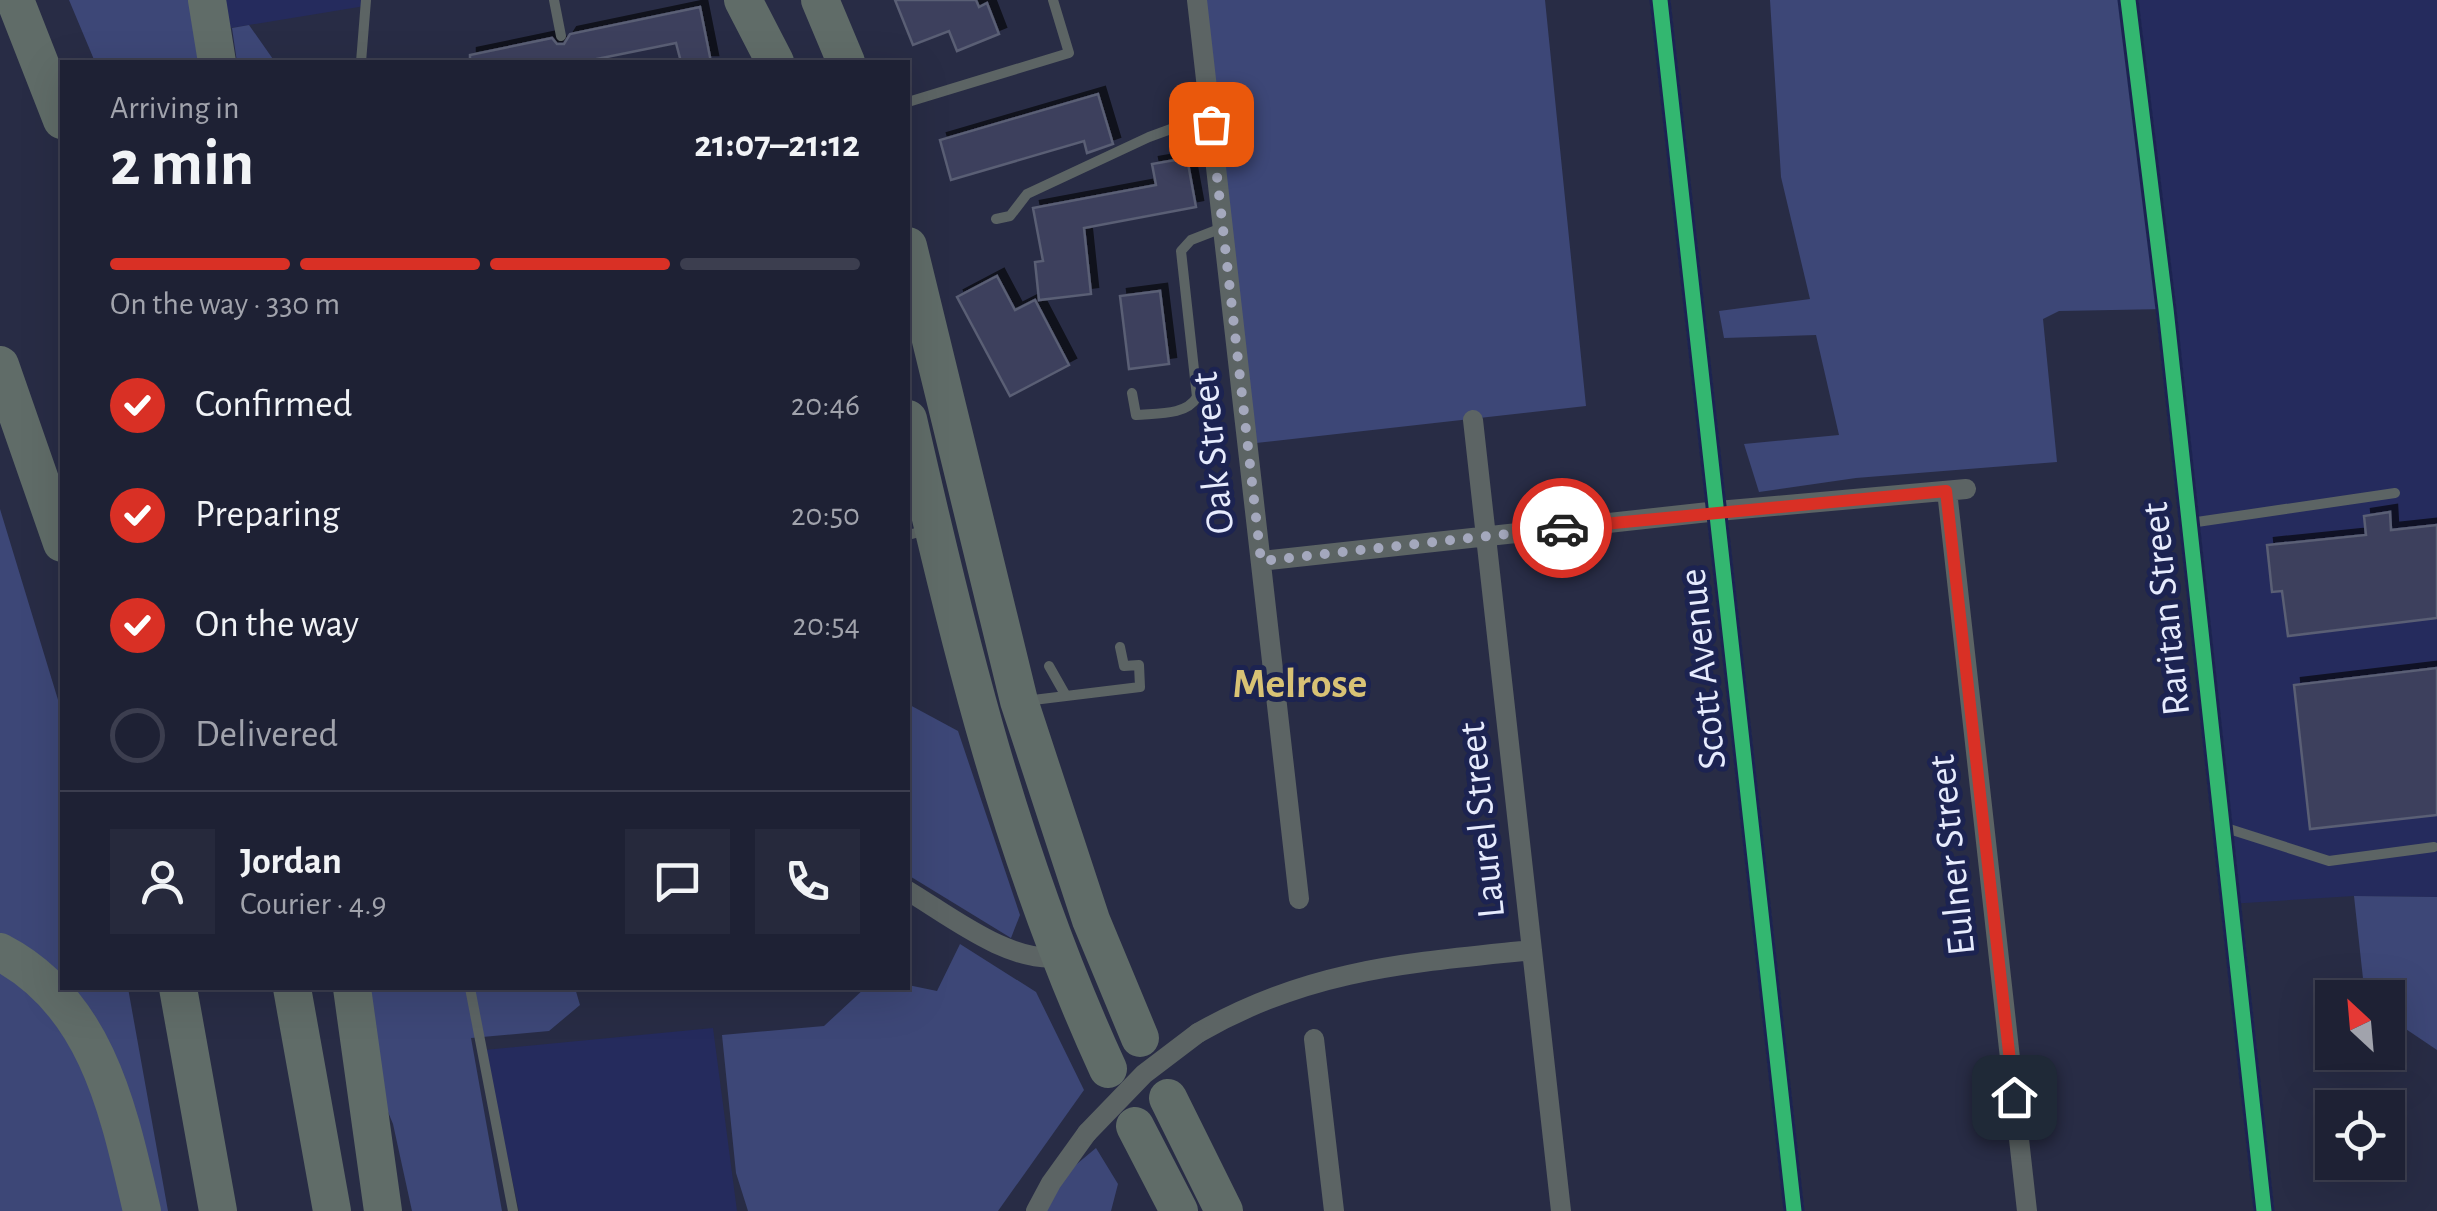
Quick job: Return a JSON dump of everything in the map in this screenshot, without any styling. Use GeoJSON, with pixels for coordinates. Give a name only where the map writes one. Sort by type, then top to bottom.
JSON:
{"type":"FeatureCollection","features":[{"type":"Feature","properties":{"kind":"highway"},"geometry":{"type":"LineString","coordinates":[[15,0],[60,115]]}},
{"type":"Feature","properties":{"kind":"highway"},"geometry":{"type":"LineString","coordinates":[[207,0],[217,60]]}},
{"type":"Feature","properties":{"kind":"highway"},"geometry":{"type":"LineString","coordinates":[[743,0],[773,60]]}},
{"type":"Feature","properties":{"kind":"highway"},"geometry":{"type":"LineString","coordinates":[[773,0],[798,60]]}},
{"type":"Feature","properties":{"kind":"highway"},"geometry":{"type":"LineString","coordinates":[[820,0],[845,60]]}},
{"type":"Feature","properties":{"kind":"highway"},"geometry":{"type":"LineString","coordinates":[[843,0],[855,60]]}},
{"type":"Feature","properties":{"kind":"highway"},"geometry":{"type":"LineString","coordinates":[[910,254],[1020,702],[1091,920],[1140,1038]]}},
{"type":"Feature","properties":{"kind":"highway"},"geometry":{"type":"LineString","coordinates":[[0,365],[60,538]]}},
{"type":"Feature","properties":{"kind":"highway"},"geometry":{"type":"LineString","coordinates":[[910,438],[920,532],[1018,839],[1060,957],[1108,1069]]}},
{"type":"Feature","properties":{"kind":"highway"},"geometry":{"type":"LineString","coordinates":[[0,952],[36,976],[84,1029],[110,1091],[142,1211]]}},
{"type":"Feature","properties":{"kind":"highway"},"geometry":{"type":"LineString","coordinates":[[178,990],[218,1211]]}},
{"type":"Feature","properties":{"kind":"highway"},"geometry":{"type":"LineString","coordinates":[[292,990],[332,1211]]}},
{"type":"Feature","properties":{"kind":"highway"},"geometry":{"type":"LineString","coordinates":[[352,990],[383,1211]]}},
{"type":"Feature","properties":{"kind":"highway"},"geometry":{"type":"LineString","coordinates":[[1168,1098],[1224,1211]]}},
{"type":"Feature","properties":{"kind":"highway"},"geometry":{"type":"LineString","coordinates":[[1136,1126],[1179,1211]]}},
{"type":"Feature","properties":{"kind":"street","name":"Oak Street"},"geometry":{"type":"LineString","coordinates":[[1197,0],[1299,899]]}},
{"type":"Feature","properties":{"kind":"street","name":"Scott Avenue"},"geometry":{"type":"LineString","coordinates":[[1660,0],[1794,1211]]}},
{"type":"Feature","properties":{"kind":"street","name":"Raritan Street"},"geometry":{"type":"LineString","coordinates":[[2128,0],[2264,1211]]}},
{"type":"Feature","properties":{"kind":"street","name":"Laurel Street"},"geometry":{"type":"LineString","coordinates":[[1473,420],[1561,1211]]}},
{"type":"Feature","properties":{"kind":"street","name":"Eulner Street"},"geometry":{"type":"LineString","coordinates":[[1718,511],[1956,490],[2027,1211]]}},
{"type":"Feature","properties":{"kind":"street"},"geometry":{"type":"LineString","coordinates":[[1261,561],[1718,511]]}},
{"type":"Feature","properties":{"kind":"street"},"geometry":{"type":"LineString","coordinates":[[910,892],[1014,952],[1037,958],[1060,957]]}},
{"type":"Feature","properties":{"kind":"street"},"geometry":{"type":"LineString","coordinates":[[1036,1211],[1087,1133],[1144,1074],[1198,1033],[1260,1001],[1324,979],[1410,963],[1532,950]]}},
{"type":"Feature","properties":{"kind":"street"},"geometry":{"type":"LineString","coordinates":[[1314,1039],[1334,1211]]}},
{"type":"Feature","properties":{"kind":"lane"},"geometry":{"type":"LineString","coordinates":[[361,60],[366,0]]}},
{"type":"Feature","properties":{"kind":"lane"},"geometry":{"type":"LineString","coordinates":[[554,0],[561,36]]}},
{"type":"Feature","properties":{"kind":"lane"},"geometry":{"type":"LineString","coordinates":[[910,101],[1068,54],[1055,2]]}},
{"type":"Feature","properties":{"kind":"lane"},"geometry":{"type":"LineString","coordinates":[[996,219],[1010,216],[1027,194],[1149,137],[1190,122],[1211,124]]}},
{"type":"Feature","properties":{"kind":"lane"},"geometry":{"type":"LineString","coordinates":[[1132,393],[1136,415],[1186,410],[1194,403],[1197,396],[1181,251],[1191,240],[1223,227]]}},
{"type":"Feature","properties":{"kind":"lane"},"geometry":{"type":"LineString","coordinates":[[2189,523],[2395,492]]}},
{"type":"Feature","properties":{"kind":"lane"},"geometry":{"type":"LineString","coordinates":[[1020,702],[1140,687],[1139,665],[1124,666],[1120,647]]}},
{"type":"Feature","properties":{"kind":"lane"},"geometry":{"type":"LineString","coordinates":[[1049,666],[1066,696]]}},
{"type":"Feature","properties":{"kind":"lane"},"geometry":{"type":"LineString","coordinates":[[2222,826],[2329,861],[2434,847]]}},
{"type":"Feature","properties":{"kind":"lane"},"geometry":{"type":"LineString","coordinates":[[470,990],[513,1211]]}},
{"type":"Feature","properties":{"kind":"shaded area"},"geometry":{"type":"Polygon","coordinates":[[[69,0],[194,0],[204,60],[94,60],[69,0]]]}},
{"type":"Feature","properties":{"kind":"shaded area"},"geometry":{"type":"Polygon","coordinates":[[[207,0],[366,0],[365,6],[212,31],[207,0]]]}},
{"type":"Feature","properties":{"kind":"shaded area"},"geometry":{"type":"Polygon","coordinates":[[[1197,0],[1545,0],[1586,406],[1247,444],[1197,0]]]}},
{"type":"Feature","properties":{"kind":"shaded area"},"geometry":{"type":"Polygon","coordinates":[[[1770,0],[2128,0],[2166,309],[2059,311],[2043,319],[2057,462],[1856,478],[1759,492],[1744,444],[1839,435],[1816,335],[1724,338],[1719,311],[1810,299],[1781,177],[1770,0]]]}},
{"type":"Feature","properties":{"kind":"shaded area"},"geometry":{"type":"Polygon","coordinates":[[[2127,0],[2437,0],[2437,897],[2354,896],[2229,904],[2127,0]]]}},
{"type":"Feature","properties":{"kind":"shaded area"},"geometry":{"type":"Polygon","coordinates":[[[249,25],[274,60],[237,60],[232,28],[249,25]]]}},
{"type":"Feature","properties":{"kind":"shaded area"},"geometry":{"type":"Polygon","coordinates":[[[0,509],[60,706],[60,981],[0,936],[0,509]]]}},
{"type":"Feature","properties":{"kind":"shaded area"},"geometry":{"type":"Polygon","coordinates":[[[910,705],[958,731],[1020,915],[1011,938],[910,876],[910,705]]]}},
{"type":"Feature","properties":{"kind":"shaded area"},"geometry":{"type":"Polygon","coordinates":[[[2354,896],[2437,897],[2437,1050],[2405,1028],[2405,980],[2363,980],[2354,896]]]}},
{"type":"Feature","properties":{"kind":"shaded area"},"geometry":{"type":"Polygon","coordinates":[[[960,944],[1036,992],[1084,1090],[998,1211],[748,1211],[736,1173],[722,1035],[824,1026],[863,990],[910,990],[910,985],[937,991],[960,944]]]}},
{"type":"Feature","properties":{"kind":"shaded area"},"geometry":{"type":"Polygon","coordinates":[[[0,965],[77,1040],[130,1211],[0,1211],[0,965]]]}},
{"type":"Feature","properties":{"kind":"shaded area"},"geometry":{"type":"Polygon","coordinates":[[[68,990],[128,990],[168,1211],[151,1211],[68,990]]]}},
{"type":"Feature","properties":{"kind":"shaded area"},"geometry":{"type":"Polygon","coordinates":[[[366,990],[576,990],[580,1005],[549,1031],[471,1038],[502,1211],[412,1211],[393,1124],[381,1095],[366,990]]]}},
{"type":"Feature","properties":{"kind":"shaded area"},"geometry":{"type":"Polygon","coordinates":[[[713,1028],[737,1211],[519,1211],[484,1050],[713,1028]]]}},
{"type":"Feature","properties":{"kind":"shaded area"},"geometry":{"type":"Polygon","coordinates":[[[1096,1148],[1118,1184],[1111,1211],[1030,1211],[1030,1203],[1096,1148]]]}},
{"type":"Feature","properties":{"kind":"building"},"geometry":{"type":"Polygon","coordinates":[[[895,0],[976,0],[979,7],[987,3],[999,34],[957,51],[949,31],[913,45],[895,0]]]}},
{"type":"Feature","properties":{"kind":"building"},"geometry":{"type":"Polygon","coordinates":[[[700,7],[711,60],[680,60],[676,43],[592,60],[470,60],[470,55],[552,38],[557,44],[564,44],[570,34],[700,7]]]}},
{"type":"Feature","properties":{"kind":"building"},"geometry":{"type":"Polygon","coordinates":[[[1098,94],[1113,144],[1087,153],[1084,141],[951,180],[940,140],[1098,94]]]}},
{"type":"Feature","properties":{"kind":"building"},"geometry":{"type":"Polygon","coordinates":[[[1187,158],[1196,207],[1084,228],[1091,294],[1039,300],[1035,262],[1043,261],[1033,208],[1156,185],[1152,164],[1187,158]]]}},
{"type":"Feature","properties":{"kind":"building"},"geometry":{"type":"Polygon","coordinates":[[[997,276],[1015,310],[1035,300],[1069,365],[1010,396],[957,297],[997,276]]]}},
{"type":"Feature","properties":{"kind":"building"},"geometry":{"type":"Polygon","coordinates":[[[1160,291],[1169,364],[1129,369],[1120,296],[1160,291]]]}},
{"type":"Feature","properties":{"kind":"building"},"geometry":{"type":"Polygon","coordinates":[[[2390,512],[2391,530],[2437,525],[2437,618],[2288,636],[2282,591],[2272,592],[2267,545],[2366,535],[2364,516],[2390,512]]]}},
{"type":"Feature","properties":{"kind":"building"},"geometry":{"type":"Polygon","coordinates":[[[2437,668],[2437,815],[2310,829],[2294,685],[2437,668]]]}},
{"type":"Feature","properties":{"kind":"cycle path"},"geometry":{"type":"LineString","coordinates":[[1660,0],[1794,1211]]}},
{"type":"Feature","properties":{"kind":"cycle path"},"geometry":{"type":"LineString","coordinates":[[2128,0],[2166,309],[2264,1211]]}},
{"type":"Feature","properties":{"kind":"way so far"},"geometry":{"type":"LineString","coordinates":[[1211,124],[1261,561],[1562,528]]}},
{"type":"Feature","properties":{"kind":"district","name":"Melrose"},"geometry":{"type":"Point","coordinates":[1300,684]}},
{"type":"Feature","properties":{"kind":"route"},"geometry":{"type":"LineString","coordinates":[[1562,528],[1946,491],[2014,1097]]}}]}
